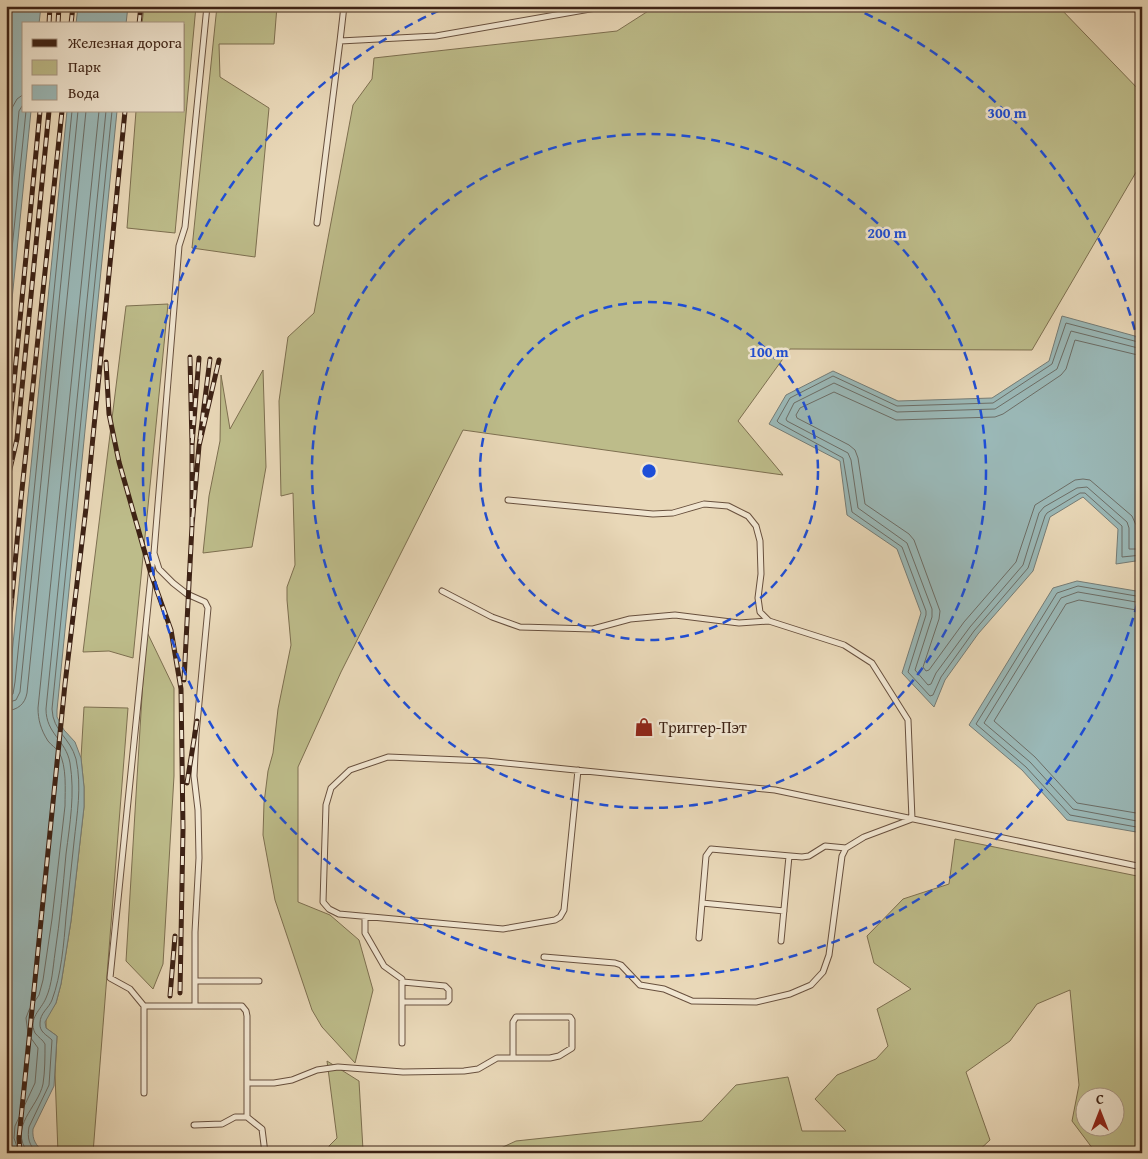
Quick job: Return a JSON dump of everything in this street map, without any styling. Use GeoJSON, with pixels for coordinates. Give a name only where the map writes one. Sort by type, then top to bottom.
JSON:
{"type":"FeatureCollection","features":[{"type":"Feature","properties":{"kind":"lane"},"geometry":{"type":"LineString","coordinates":[[144,1093],[144,1006],[130,989],[110,978],[154,553],[179,246],[185,227],[207,6]]}},
{"type":"Feature","properties":{"kind":"lane"},"geometry":{"type":"LineString","coordinates":[[317,223],[344,6]]}},
{"type":"Feature","properties":{"kind":"lane"},"geometry":{"type":"LineString","coordinates":[[340,41],[436,36],[607,6]]}},
{"type":"Feature","properties":{"kind":"lane"},"geometry":{"type":"LineString","coordinates":[[508,500],[653,514],[673,513],[704,504],[728,506],[748,516],[756,526],[760,541],[758,598],[760,612],[770,620],[844,645],[872,663],[908,720],[912,819]]}},
{"type":"Feature","properties":{"kind":"lane"},"geometry":{"type":"LineString","coordinates":[[154,553],[159,569],[187,594],[205,602],[208,608],[196,734],[195,767],[198,858],[195,1005]]}},
{"type":"Feature","properties":{"kind":"lane"},"geometry":{"type":"LineString","coordinates":[[442,591],[492,617],[520,628],[592,629],[630,619],[675,616],[739,623],[770,620]]}},
{"type":"Feature","properties":{"kind":"lane"},"geometry":{"type":"LineString","coordinates":[[578,770],[564,910],[560,917],[554,920],[503,929],[339,914],[329,909],[323,902],[326,805],[331,788],[350,770],[388,757],[486,761],[578,770],[775,790],[1142,867]]}},
{"type":"Feature","properties":{"kind":"lane"},"geometry":{"type":"LineString","coordinates":[[544,957],[615,963],[621,965],[640,985],[664,989],[692,1001],[756,1002],[790,994],[811,985],[823,972],[829,955],[842,856],[846,848],[864,837],[912,819]]}},
{"type":"Feature","properties":{"kind":"lane"},"geometry":{"type":"LineString","coordinates":[[698,938],[706,856],[711,849],[809,856],[825,846],[846,848]]}},
{"type":"Feature","properties":{"kind":"lane"},"geometry":{"type":"LineString","coordinates":[[781,941],[789,856]]}},
{"type":"Feature","properties":{"kind":"lane"},"geometry":{"type":"LineString","coordinates":[[702,903],[784,911]]}},
{"type":"Feature","properties":{"kind":"lane"},"geometry":{"type":"LineString","coordinates":[[366,917],[365,933],[384,966],[401,976],[403,982],[402,1043]]}},
{"type":"Feature","properties":{"kind":"lane"},"geometry":{"type":"LineString","coordinates":[[195,981],[259,981]]}},
{"type":"Feature","properties":{"kind":"lane"},"geometry":{"type":"LineString","coordinates":[[402,1002],[445,1002],[449,1000],[447,986],[403,982]]}},
{"type":"Feature","properties":{"kind":"lane"},"geometry":{"type":"LineString","coordinates":[[144,1006],[242,1006],[246,1011],[247,1117]]}},
{"type":"Feature","properties":{"kind":"lane"},"geometry":{"type":"LineString","coordinates":[[247,1083],[274,1083],[292,1080],[317,1070],[338,1067],[403,1072],[464,1072],[478,1069],[497,1058],[513,1058],[555,1058],[572,1048],[572,1020],[570,1017],[516,1017],[513,1022],[513,1058]]}},
{"type":"Feature","properties":{"kind":"lane"},"geometry":{"type":"LineString","coordinates":[[194,1125],[222,1124],[235,1117],[247,1117],[262,1129],[264,1153]]}},
{"type":"Feature","properties":{"kind":"green space"},"geometry":{"type":"Polygon","coordinates":[[[144,6],[196,6],[175,233],[127,228],[136,112],[185,112],[185,22],[142,22],[144,6]]]}},
{"type":"Feature","properties":{"kind":"green space"},"geometry":{"type":"Polygon","coordinates":[[[217,6],[277,6],[274,44],[219,44],[220,77],[269,108],[255,257],[192,248],[217,6]]]}},
{"type":"Feature","properties":{"kind":"green space"},"geometry":{"type":"Polygon","coordinates":[[[656,6],[1058,6],[1142,93],[1142,162],[1032,350],[790,349],[738,421],[783,475],[463,430],[341,672],[298,767],[298,902],[330,915],[359,940],[373,990],[355,1063],[322,1027],[312,1010],[275,900],[263,835],[268,771],[273,753],[278,709],[291,645],[287,587],[295,565],[293,493],[281,496],[279,401],[288,337],[314,313],[353,105],[372,79],[374,58],[617,31],[656,6]]]}},
{"type":"Feature","properties":{"kind":"green space"},"geometry":{"type":"Polygon","coordinates":[[[168,304],[133,658],[109,651],[83,652],[126,306],[168,304]]]}},
{"type":"Feature","properties":{"kind":"green space"},"geometry":{"type":"Polygon","coordinates":[[[263,370],[266,467],[252,547],[203,553],[209,496],[220,441],[221,375],[230,429],[263,370]]]}},
{"type":"Feature","properties":{"kind":"green space"},"geometry":{"type":"Polygon","coordinates":[[[146,630],[174,688],[174,776],[163,964],[153,989],[126,961],[146,630]]]}},
{"type":"Feature","properties":{"kind":"green space"},"geometry":{"type":"Polygon","coordinates":[[[84,707],[128,708],[93,1153],[58,1153],[55,1074],[57,1036],[46,1028],[46,1018],[56,1003],[61,984],[71,921],[84,807],[81,758],[84,707]]]}},
{"type":"Feature","properties":{"kind":"green space"},"geometry":{"type":"Polygon","coordinates":[[[955,839],[1142,877],[1142,1153],[1096,1153],[1083,1136],[1126,1136],[1126,1086],[1079,1086],[1070,990],[1037,1004],[1010,1041],[966,1072],[990,1140],[976,1153],[490,1153],[516,1141],[702,1121],[736,1085],[788,1077],[802,1131],[846,1131],[815,1099],[837,1075],[876,1059],[888,1046],[877,1009],[911,989],[874,963],[867,936],[903,899],[949,884],[955,839]]]}},
{"type":"Feature","properties":{"kind":"green space"},"geometry":{"type":"Polygon","coordinates":[[[327,1061],[359,1081],[363,1150],[368,1153],[329,1153],[329,1146],[337,1138],[327,1061]]]}},
{"type":"Feature","properties":{"kind":"green space"},"geometry":{"type":"Polygon","coordinates":[[[1076,1100],[1076,1126],[1072,1121],[1076,1100]]]}},
{"type":"Feature","properties":{"kind":"water"},"geometry":{"type":"Polygon","coordinates":[[[6,6],[41,6],[39,22],[22,22],[22,112],[31,112],[6,359],[6,6]]]}},
{"type":"Feature","properties":{"kind":"water"},"geometry":{"type":"Polygon","coordinates":[[[78,6],[128,6],[126,22],[76,22],[78,6]]]}},
{"type":"Feature","properties":{"kind":"water"},"geometry":{"type":"Polygon","coordinates":[[[67,112],[117,112],[57,710],[57,717],[64,730],[75,742],[81,758],[84,807],[71,921],[61,984],[56,1003],[45,1022],[46,1028],[57,1036],[54,1086],[33,1129],[35,1142],[44,1153],[6,1153],[6,713],[67,112]]]}},
{"type":"Feature","properties":{"kind":"water"},"geometry":{"type":"Polygon","coordinates":[[[1062,316],[1142,338],[1142,560],[1116,564],[1118,529],[1083,497],[1050,517],[1033,571],[978,634],[945,680],[934,707],[902,673],[921,613],[897,549],[847,515],[840,461],[769,424],[786,395],[833,371],[898,401],[992,398],[1049,361],[1062,316]]]}},
{"type":"Feature","properties":{"kind":"water"},"geometry":{"type":"Polygon","coordinates":[[[1077,581],[1142,592],[1142,833],[1067,820],[1022,770],[969,725],[1053,588],[1077,581]]]}},
{"type":"Feature","properties":{"kind":"railway"},"geometry":{"type":"LineString","coordinates":[[49,22],[50,6]]}},
{"type":"Feature","properties":{"kind":"railway"},"geometry":{"type":"LineString","coordinates":[[58,22],[59,6]]}},
{"type":"Feature","properties":{"kind":"railway"},"geometry":{"type":"LineString","coordinates":[[71,22],[73,6]]}},
{"type":"Feature","properties":{"kind":"railway"},"geometry":{"type":"LineString","coordinates":[[139,22],[141,6]]}},
{"type":"Feature","properties":{"kind":"railway"},"geometry":{"type":"LineString","coordinates":[[7,455],[40,112]]}},
{"type":"Feature","properties":{"kind":"railway"},"geometry":{"type":"LineString","coordinates":[[6,486],[17,439],[49,112]]}},
{"type":"Feature","properties":{"kind":"railway"},"geometry":{"type":"LineString","coordinates":[[6,661],[62,112]]}},
{"type":"Feature","properties":{"kind":"railway"},"geometry":{"type":"LineString","coordinates":[[20,1153],[19,1138],[65,684],[86,508],[125,112]]}},
{"type":"Feature","properties":{"kind":"railway"},"geometry":{"type":"LineString","coordinates":[[190,357],[192,445],[199,358]]}},
{"type":"Feature","properties":{"kind":"railway"},"geometry":{"type":"LineString","coordinates":[[210,359],[199,446],[219,360]]}},
{"type":"Feature","properties":{"kind":"railway"},"geometry":{"type":"LineString","coordinates":[[106,362],[109,414],[119,462],[151,574],[171,630],[181,689],[183,829],[180,993]]}},
{"type":"Feature","properties":{"kind":"railway"},"geometry":{"type":"LineString","coordinates":[[192,445],[192,526],[199,446]]}},
{"type":"Feature","properties":{"kind":"railway"},"geometry":{"type":"LineString","coordinates":[[184,680],[192,526]]}},
{"type":"Feature","properties":{"kind":"railway"},"geometry":{"type":"LineString","coordinates":[[187,783],[197,721]]}},
{"type":"Feature","properties":{"kind":"railway"},"geometry":{"type":"LineString","coordinates":[[170,996],[175,936]]}},
{"type":"Feature","properties":{"kind":"place","name":"Триггер-Пэт"},"geometry":{"type":"Point","coordinates":[644,727]}}]}
